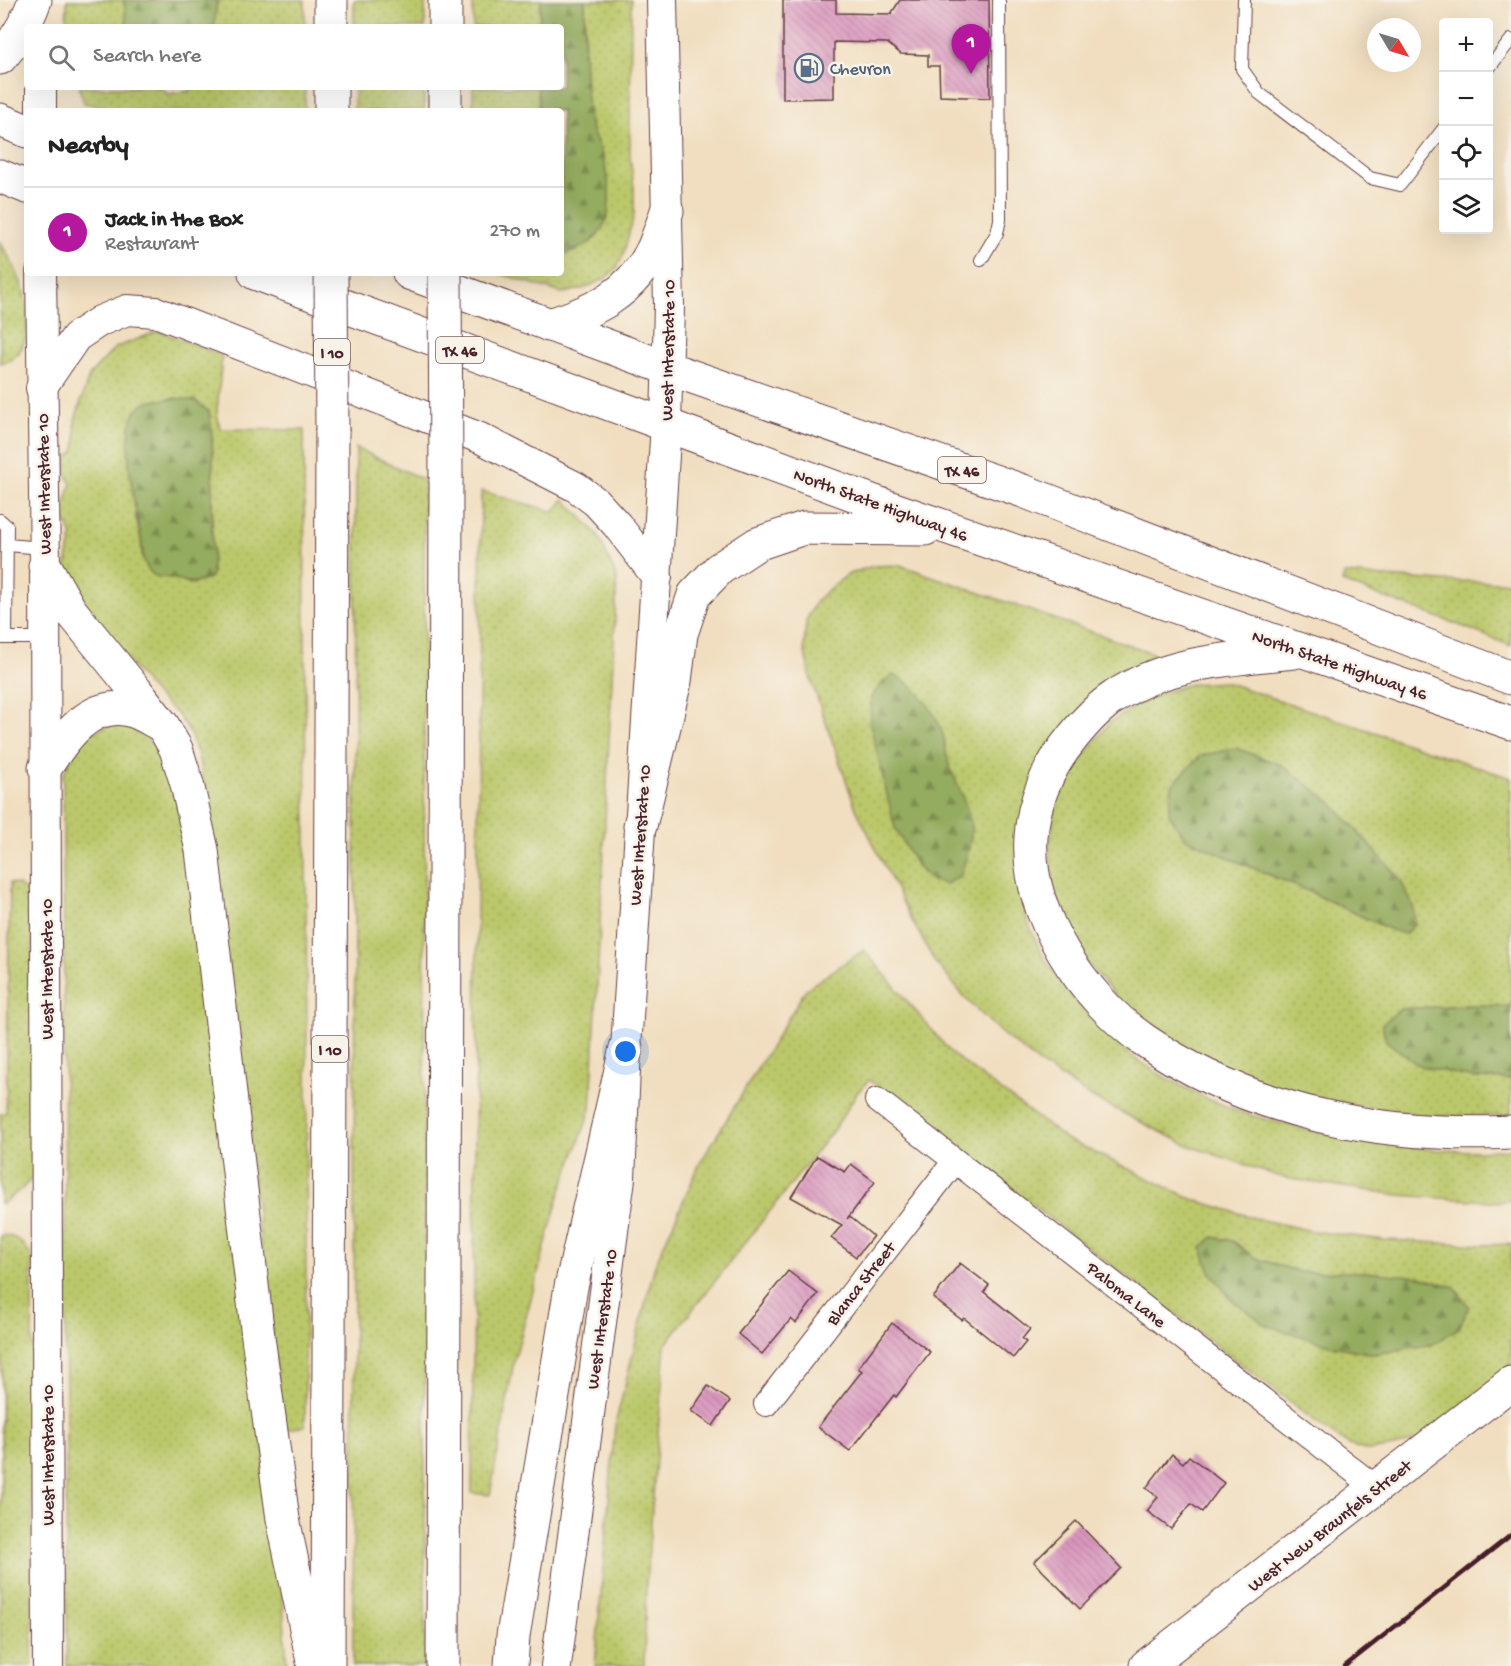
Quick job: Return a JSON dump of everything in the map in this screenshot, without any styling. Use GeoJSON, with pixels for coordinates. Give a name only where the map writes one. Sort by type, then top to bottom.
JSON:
{"type":"FeatureCollection","features":[{"type":"Feature","properties":{"kind":"main road"},"geometry":{"type":"LineString","coordinates":[[25,24],[35,0]]}},
{"type":"Feature","properties":{"kind":"main road"},"geometry":{"type":"LineString","coordinates":[[331,0],[331,24]]}},
{"type":"Feature","properties":{"kind":"main road"},"geometry":{"type":"LineString","coordinates":[[445,0],[445,24]]}},
{"type":"Feature","properties":{"kind":"main road"},"geometry":{"type":"LineString","coordinates":[[0,57],[11,46],[24,25]]}},
{"type":"Feature","properties":{"kind":"main road"},"geometry":{"type":"LineString","coordinates":[[331,90],[331,108]]}},
{"type":"Feature","properties":{"kind":"main road"},"geometry":{"type":"LineString","coordinates":[[445,90],[445,108]]}},
{"type":"Feature","properties":{"kind":"main road"},"geometry":{"type":"LineString","coordinates":[[0,120],[24,130]]}},
{"type":"Feature","properties":{"kind":"main road"},"geometry":{"type":"LineString","coordinates":[[0,176],[24,186]]}},
{"type":"Feature","properties":{"kind":"main road"},"geometry":{"type":"LineString","coordinates":[[549,325],[603,304],[638,274],[654,248],[667,211]]}},
{"type":"Feature","properties":{"kind":"main road","name":"North State Highway 46"},"geometry":{"type":"LineString","coordinates":[[263,276],[740,453],[1511,723]]}},
{"type":"Feature","properties":{"kind":"main road","name":"I 10"},"geometry":{"type":"LineString","coordinates":[[328,1666],[332,276]]}},
{"type":"Feature","properties":{"kind":"main road","name":"TX 46"},"geometry":{"type":"LineString","coordinates":[[417,276],[668,368],[1023,491],[1511,678]]}},
{"type":"Feature","properties":{"kind":"main road"},"geometry":{"type":"LineString","coordinates":[[443,1666],[445,276]]}},
{"type":"Feature","properties":{"kind":"main road"},"geometry":{"type":"LineString","coordinates":[[640,826],[675,681],[681,634],[694,595],[719,569],[757,544],[804,528],[950,528]]}},
{"type":"Feature","properties":{"kind":"main road"},"geometry":{"type":"LineString","coordinates":[[44,557],[70,610],[163,726],[176,749],[182,766],[202,850],[258,1337],[282,1508],[314,1666]]}},
{"type":"Feature","properties":{"kind":"main road"},"geometry":{"type":"LineString","coordinates":[[1303,651],[1204,662],[1164,672],[1112,698],[1089,717],[1048,772],[1035,809],[1031,837],[1032,867],[1037,893],[1049,924],[1063,953],[1109,1012],[1143,1039],[1186,1066],[1232,1089],[1285,1107],[1336,1120],[1399,1128],[1481,1133],[1511,1132]]}},
{"type":"Feature","properties":{"kind":"main road"},"geometry":{"type":"LineString","coordinates":[[45,768],[61,743],[76,726],[93,713],[112,708],[132,711],[163,726]]}},
{"type":"Feature","properties":{"kind":"main road"},"geometry":{"type":"LineString","coordinates":[[511,1666],[513,1636],[571,1287],[626,1048]]}},
{"type":"Feature","properties":{"kind":"main road","name":"West New Braunfels Street"},"geometry":{"type":"LineString","coordinates":[[1146,1666],[1511,1383]]}},
{"type":"Feature","properties":{"kind":"street"},"geometry":{"type":"LineString","coordinates":[[42,24],[43,0]]}},
{"type":"Feature","properties":{"kind":"street","name":"West Interstate 10"},"geometry":{"type":"LineString","coordinates":[[556,1666],[620,1178],[668,368],[669,306],[662,0]]}},
{"type":"Feature","properties":{"kind":"street"},"geometry":{"type":"LineString","coordinates":[[41,90],[41,108]]}},
{"type":"Feature","properties":{"kind":"street","name":"West Interstate 10"},"geometry":{"type":"LineString","coordinates":[[41,276],[45,638],[48,1666]]}},
{"type":"Feature","properties":{"kind":"street"},"geometry":{"type":"LineString","coordinates":[[41,388],[76,337],[100,321],[127,310],[156,312],[480,438],[576,487],[596,502],[617,525],[657,577]]}},
{"type":"Feature","properties":{"kind":"street","name":"Paloma Lane"},"geometry":{"type":"LineString","coordinates":[[877,1100],[1376,1488]]}},
{"type":"Feature","properties":{"kind":"street","name":"Blanca Street"},"geometry":{"type":"LineString","coordinates":[[766,1404],[955,1161]]}},
{"type":"Feature","properties":{"kind":"lane"},"geometry":{"type":"LineString","coordinates":[[981,260],[997,233],[1000,220],[999,0]]}},
{"type":"Feature","properties":{"kind":"lane"},"geometry":{"type":"LineString","coordinates":[[1244,0],[1242,69],[1259,93],[1370,178],[1400,185],[1439,133]]}},
{"type":"Feature","properties":{"kind":"lane"},"geometry":{"type":"LineString","coordinates":[[1493,63],[1511,40]]}},
{"type":"Feature","properties":{"kind":"lane"},"geometry":{"type":"LineString","coordinates":[[0,519],[7,526],[3,638],[45,638]]}},
{"type":"Feature","properties":{"kind":"lane"},"geometry":{"type":"LineString","coordinates":[[7,545],[44,557]]}},
{"type":"Feature","properties":{"kind":"green space"},"geometry":{"type":"Polygon","coordinates":[[[67,0],[124,0],[127,24],[66,24],[67,0]]]}},
{"type":"Feature","properties":{"kind":"green space"},"geometry":{"type":"Polygon","coordinates":[[[124,0],[217,0],[214,24],[127,24],[124,0]]]}},
{"type":"Feature","properties":{"kind":"green space"},"geometry":{"type":"Polygon","coordinates":[[[217,0],[305,0],[305,24],[214,24],[217,0]]]}},
{"type":"Feature","properties":{"kind":"green space"},"geometry":{"type":"Polygon","coordinates":[[[354,0],[425,0],[425,24],[354,24],[354,0]]]}},
{"type":"Feature","properties":{"kind":"green space"},"geometry":{"type":"Polygon","coordinates":[[[473,0],[541,0],[539,24],[473,24],[473,0]]]}},
{"type":"Feature","properties":{"kind":"green space"},"geometry":{"type":"Polygon","coordinates":[[[541,0],[585,0],[584,60],[589,119],[603,156],[609,208],[606,221],[591,242],[564,253],[564,108],[539,108],[538,90],[564,90],[564,24],[539,24],[541,0]]]}},
{"type":"Feature","properties":{"kind":"green space"},"geometry":{"type":"Polygon","coordinates":[[[585,0],[631,0],[630,155],[634,215],[623,256],[616,269],[604,279],[583,289],[562,293],[508,276],[564,276],[564,253],[577,251],[604,160],[590,127],[584,81],[585,0]]]}},
{"type":"Feature","properties":{"kind":"green space"},"geometry":{"type":"Polygon","coordinates":[[[80,90],[164,90],[168,94],[190,90],[305,90],[305,108],[100,108],[84,103],[80,90]]]}},
{"type":"Feature","properties":{"kind":"green space"},"geometry":{"type":"Polygon","coordinates":[[[354,90],[424,90],[424,108],[354,108],[354,90]]]}},
{"type":"Feature","properties":{"kind":"green space"},"geometry":{"type":"Polygon","coordinates":[[[473,90],[538,90],[539,108],[473,108],[473,90]]]}},
{"type":"Feature","properties":{"kind":"green space"},"geometry":{"type":"Polygon","coordinates":[[[0,242],[22,286],[26,303],[27,325],[26,336],[18,354],[0,363],[0,242]]]}},
{"type":"Feature","properties":{"kind":"green space"},"geometry":{"type":"Polygon","coordinates":[[[158,331],[222,355],[217,412],[220,429],[304,430],[307,1070],[305,1426],[284,1430],[204,785],[198,755],[189,732],[178,715],[155,694],[88,613],[65,570],[72,536],[62,513],[71,484],[65,466],[67,458],[74,452],[76,443],[75,420],[89,376],[115,348],[158,331]],[[209,412],[135,514],[142,557],[172,578],[193,584],[211,577],[212,570],[213,466],[209,412]]]}},
{"type":"Feature","properties":{"kind":"green space"},"geometry":{"type":"Polygon","coordinates":[[[175,398],[196,401],[209,412],[211,425],[212,570],[211,577],[198,582],[158,577],[148,569],[143,558],[132,490],[128,450],[133,417],[140,407],[148,402],[175,398]]]}},
{"type":"Feature","properties":{"kind":"green space"},"geometry":{"type":"Polygon","coordinates":[[[356,448],[424,480],[425,1666],[353,1666],[356,448]]]}},
{"type":"Feature","properties":{"kind":"green space"},"geometry":{"type":"Polygon","coordinates":[[[481,491],[555,512],[564,499],[598,535],[617,578],[591,1109],[558,1199],[514,1361],[490,1495],[472,1493],[481,491]]]}},
{"type":"Feature","properties":{"kind":"green space"},"geometry":{"type":"Polygon","coordinates":[[[900,565],[1152,653],[1155,657],[1151,662],[1119,678],[1016,852],[1018,886],[1028,922],[1042,955],[1062,984],[1109,1038],[1137,1060],[1166,1078],[1243,1113],[1306,1130],[1434,1150],[1511,1149],[1511,1200],[1500,1202],[1398,1195],[1284,1178],[1187,1145],[1091,1097],[1040,1064],[1000,1032],[967,1000],[935,962],[856,809],[811,680],[804,648],[806,621],[816,601],[831,587],[849,574],[873,566],[900,565]]]}},
{"type":"Feature","properties":{"kind":"green space"},"geometry":{"type":"Polygon","coordinates":[[[1344,574],[1443,581],[1511,582],[1511,646],[1342,582],[1344,574]]]}},
{"type":"Feature","properties":{"kind":"green space"},"geometry":{"type":"Polygon","coordinates":[[[894,675],[918,692],[935,717],[943,735],[949,763],[970,817],[971,836],[961,875],[946,884],[932,881],[917,866],[895,828],[870,723],[871,697],[885,680],[894,675]]]}},
{"type":"Feature","properties":{"kind":"green space"},"geometry":{"type":"Polygon","coordinates":[[[1225,682],[1511,778],[1511,1006],[1469,1005],[1401,1009],[1473,1078],[1511,1079],[1511,1116],[1430,1116],[1358,1106],[1280,1091],[1172,1045],[1122,1003],[1087,963],[1066,930],[1054,893],[1049,846],[1056,804],[1078,763],[1110,722],[1151,697],[1190,684],[1225,682]],[[1281,765],[1234,860],[1306,890],[1391,930],[1364,841],[1331,802],[1281,765]]]}},
{"type":"Feature","properties":{"kind":"green space"},"geometry":{"type":"Polygon","coordinates":[[[115,724],[134,729],[156,748],[170,778],[186,841],[282,1590],[287,1666],[67,1666],[63,776],[71,757],[88,736],[115,724]]]}},
{"type":"Feature","properties":{"kind":"green space"},"geometry":{"type":"Polygon","coordinates":[[[1236,748],[1281,765],[1331,802],[1400,879],[1413,906],[1415,924],[1405,934],[1391,930],[1306,890],[1185,838],[1169,814],[1172,785],[1200,756],[1236,748]]]}},
{"type":"Feature","properties":{"kind":"green space"},"geometry":{"type":"Polygon","coordinates":[[[10,883],[26,891],[32,940],[34,1176],[2,1204],[0,1203],[0,1114],[6,1113],[10,883]]]}},
{"type":"Feature","properties":{"kind":"green space"},"geometry":{"type":"Polygon","coordinates":[[[864,950],[952,1054],[1066,1139],[1192,1199],[1258,1219],[1312,1231],[1385,1240],[1483,1245],[1511,1244],[1511,1365],[1420,1439],[1394,1447],[1368,1451],[1349,1445],[869,1080],[857,1093],[835,1128],[665,1345],[646,1585],[644,1666],[595,1666],[615,1425],[655,1265],[700,1163],[806,989],[864,950]],[[1213,1237],[1202,1248],[1210,1272],[1230,1298],[1266,1325],[1333,1346],[1374,1354],[1433,1344],[1366,1272],[1300,1272],[1255,1258],[1233,1241],[1213,1237]]]}},
{"type":"Feature","properties":{"kind":"green space"},"geometry":{"type":"Polygon","coordinates":[[[1469,1005],[1511,1006],[1511,1079],[1473,1078],[1420,1066],[1386,1041],[1382,1024],[1401,1009],[1469,1005]]]}},
{"type":"Feature","properties":{"kind":"green space"},"geometry":{"type":"Polygon","coordinates":[[[0,1236],[13,1237],[21,1242],[32,1258],[32,1666],[0,1666],[2,1311],[0,1311],[0,1236]]]}},
{"type":"Feature","properties":{"kind":"green space"},"geometry":{"type":"Polygon","coordinates":[[[1213,1237],[1232,1241],[1255,1258],[1300,1272],[1366,1272],[1420,1277],[1454,1287],[1469,1307],[1459,1328],[1433,1344],[1374,1354],[1333,1346],[1266,1325],[1230,1298],[1210,1272],[1202,1248],[1213,1237]]]}},
{"type":"Feature","properties":{"kind":"building"},"geometry":{"type":"Polygon","coordinates":[[[783,0],[836,0],[836,13],[891,14],[900,0],[989,0],[990,98],[940,96],[939,66],[928,66],[928,55],[901,54],[887,43],[834,42],[834,98],[783,99],[783,0]]]}},
{"type":"Feature","properties":{"kind":"building"},"geometry":{"type":"Polygon","coordinates":[[[817,1156],[845,1172],[851,1164],[875,1182],[849,1216],[873,1236],[856,1257],[831,1238],[842,1225],[791,1197],[817,1156]]]}},
{"type":"Feature","properties":{"kind":"building"},"geometry":{"type":"Polygon","coordinates":[[[960,1263],[989,1285],[984,1292],[1030,1329],[1022,1339],[1026,1342],[1013,1358],[964,1318],[962,1320],[933,1298],[960,1263]]]}},
{"type":"Feature","properties":{"kind":"building"},"geometry":{"type":"Polygon","coordinates":[[[788,1271],[818,1294],[796,1323],[791,1319],[762,1354],[738,1334],[788,1271]]]}},
{"type":"Feature","properties":{"kind":"building"},"geometry":{"type":"Polygon","coordinates":[[[892,1323],[930,1352],[896,1397],[894,1395],[850,1451],[818,1427],[862,1371],[858,1368],[892,1323]]]}},
{"type":"Feature","properties":{"kind":"building"},"geometry":{"type":"Polygon","coordinates":[[[708,1386],[730,1401],[713,1426],[691,1411],[708,1386]]]}},
{"type":"Feature","properties":{"kind":"building"},"geometry":{"type":"Polygon","coordinates":[[[1172,1454],[1183,1463],[1189,1456],[1224,1483],[1202,1512],[1191,1504],[1171,1529],[1147,1511],[1158,1497],[1146,1488],[1172,1454]]]}},
{"type":"Feature","properties":{"kind":"building"},"geometry":{"type":"Polygon","coordinates":[[[1076,1521],[1121,1568],[1080,1609],[1034,1562],[1076,1521]]]}},
{"type":"Feature","properties":{"kind":"railway"},"geometry":{"type":"LineString","coordinates":[[1345,1666],[1511,1535]]}},
{"type":"Feature","properties":{"kind":"place","name":"Chevron"},"geometry":{"type":"Point","coordinates":[809,68]}},
{"type":"Feature","properties":{"kind":"place","name":"Jack in the Box"},"geometry":{"type":"Point","coordinates":[971,74]}}]}
